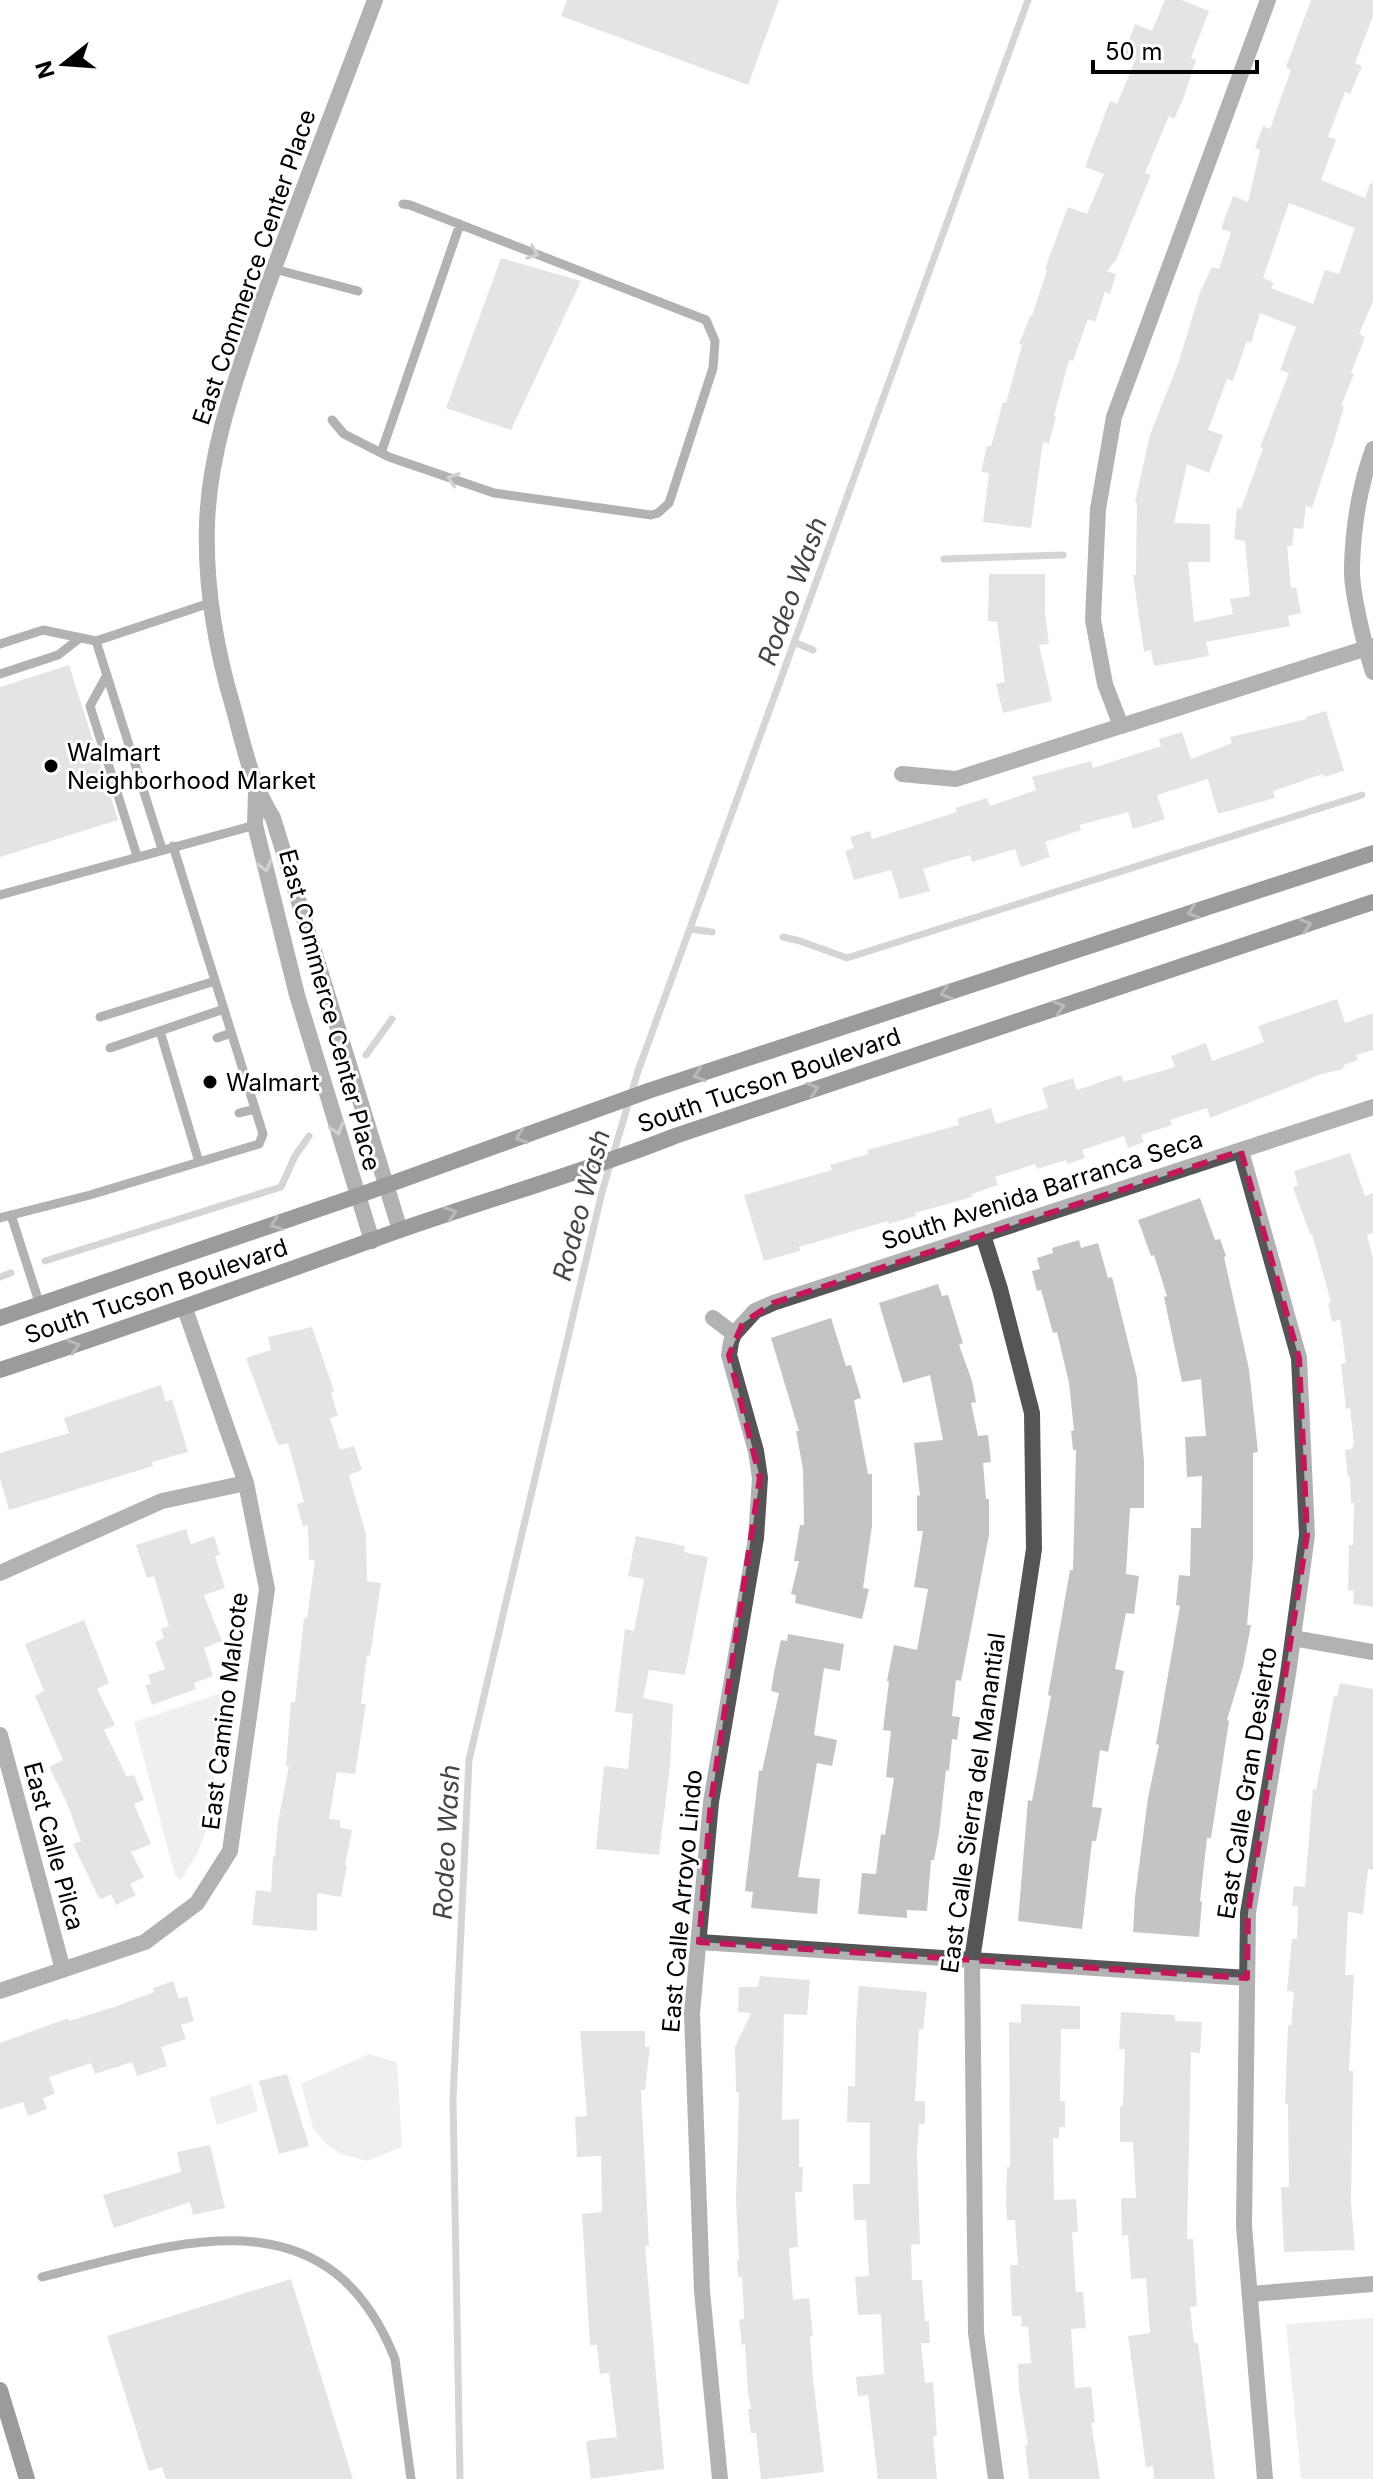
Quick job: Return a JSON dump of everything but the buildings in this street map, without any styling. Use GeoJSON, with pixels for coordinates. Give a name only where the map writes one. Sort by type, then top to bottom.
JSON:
{"type":"FeatureCollection","features":[{"type":"Feature","properties":{"kind":"main road","name":"South Tucson Boulevard"},"geometry":{"type":"LineString","coordinates":[[0,1318],[357,1196],[651,1090],[1373,853]]}},
{"type":"Feature","properties":{"kind":"main road","name":"South Tucson Boulevard"},"geometry":{"type":"LineString","coordinates":[[0,1370],[185,1309],[400,1230],[675,1136],[1373,902]]}},
{"type":"Feature","properties":{"kind":"main road"},"geometry":{"type":"LineString","coordinates":[[0,2390],[27,2479]]}},
{"type":"Feature","properties":{"kind":"street","name":"East Commerce Center Place"},"geometry":{"type":"LineString","coordinates":[[375,0],[226,406],[214,462],[207,524],[210,603],[223,672],[256,789],[273,818],[400,1230]]}},
{"type":"Feature","properties":{"kind":"street"},"geometry":{"type":"LineString","coordinates":[[1121,726],[1105,684],[1093,620],[1098,509],[1114,417],[1268,0]]}},
{"type":"Feature","properties":{"kind":"street"},"geometry":{"type":"LineString","coordinates":[[1373,449],[1363,475],[1351,570],[1373,672]]}},
{"type":"Feature","properties":{"kind":"street"},"geometry":{"type":"LineString","coordinates":[[902,774],[956,779],[1369,647]]}},
{"type":"Feature","properties":{"kind":"street","name":"East Commerce Center Place"},"geometry":{"type":"LineString","coordinates":[[256,789],[255,825],[297,995],[372,1241]]}},
{"type":"Feature","properties":{"kind":"street","name":"South Avenida Barranca Seca"},"geometry":{"type":"LineString","coordinates":[[734,1334],[755,1311],[773,1303],[1373,1107]]}},
{"type":"Feature","properties":{"kind":"street","name":"East Calle Gran Desierto"},"geometry":{"type":"LineString","coordinates":[[1241,1151],[1299,1358],[1307,1535],[1248,1913],[1244,2226],[1265,2479]]}},
{"type":"Feature","properties":{"kind":"street","name":"East Calle Sierra del Manantial"},"geometry":{"type":"LineString","coordinates":[[983,1235],[1032,1413],[1034,1549],[972,1960],[976,2333],[996,2479]]}},
{"type":"Feature","properties":{"kind":"street","name":"East Camino Malcote"},"geometry":{"type":"LineString","coordinates":[[0,1991],[145,1942],[197,1903],[230,1851],[267,1589],[246,1483],[185,1309]]}},
{"type":"Feature","properties":{"kind":"street"},"geometry":{"type":"LineString","coordinates":[[713,1318],[734,1334]]}},
{"type":"Feature","properties":{"kind":"street","name":"East Calle Arroyo Lindo"},"geometry":{"type":"LineString","coordinates":[[720,2479],[702,2291],[692,2013],[711,1802],[756,1538],[760,1478],[756,1451],[729,1355],[734,1334]]}},
{"type":"Feature","properties":{"kind":"street"},"geometry":{"type":"LineString","coordinates":[[0,1573],[162,1501],[246,1483]]}},
{"type":"Feature","properties":{"kind":"street"},"geometry":{"type":"LineString","coordinates":[[1293,1638],[1373,1652]]}},
{"type":"Feature","properties":{"kind":"street","name":"East Calle Pilca"},"geometry":{"type":"LineString","coordinates":[[0,1735],[63,1970]]}},
{"type":"Feature","properties":{"kind":"street"},"geometry":{"type":"LineString","coordinates":[[699,1942],[1247,1978]]}},
{"type":"Feature","properties":{"kind":"street"},"geometry":{"type":"LineString","coordinates":[[1250,2294],[1373,2284]]}},
{"type":"Feature","properties":{"kind":"lane"},"geometry":{"type":"LineString","coordinates":[[332,420],[344,434],[381,453],[494,493],[651,515],[669,503],[713,368],[715,341],[706,320],[403,204]]}},
{"type":"Feature","properties":{"kind":"lane"},"geometry":{"type":"LineString","coordinates":[[381,453],[460,224]]}},
{"type":"Feature","properties":{"kind":"lane"},"geometry":{"type":"LineString","coordinates":[[274,269],[358,291]]}},
{"type":"Feature","properties":{"kind":"lane"},"geometry":{"type":"LineString","coordinates":[[0,644],[43,630],[96,641],[210,603]]}},
{"type":"Feature","properties":{"kind":"lane"},"geometry":{"type":"LineString","coordinates":[[0,674],[58,655],[80,638]]}},
{"type":"Feature","properties":{"kind":"lane"},"geometry":{"type":"LineString","coordinates":[[0,1218],[90,1195],[259,1144],[263,1134],[215,981],[96,641]]}},
{"type":"Feature","properties":{"kind":"lane"},"geometry":{"type":"LineString","coordinates":[[107,675],[90,706],[137,856]]}},
{"type":"Feature","properties":{"kind":"lane"},"geometry":{"type":"LineString","coordinates":[[0,895],[255,825]]}},
{"type":"Feature","properties":{"kind":"lane"},"geometry":{"type":"LineString","coordinates":[[100,1017],[215,981]]}},
{"type":"Feature","properties":{"kind":"lane"},"geometry":{"type":"LineString","coordinates":[[110,1048],[224,1009]]}},
{"type":"Feature","properties":{"kind":"lane"},"geometry":{"type":"LineString","coordinates":[[160,1031],[199,1162]]}},
{"type":"Feature","properties":{"kind":"lane"},"geometry":{"type":"LineString","coordinates":[[217,1038],[231,1033]]}},
{"type":"Feature","properties":{"kind":"lane"},"geometry":{"type":"LineString","coordinates":[[167,1053],[179,1049]]}},
{"type":"Feature","properties":{"kind":"lane"},"geometry":{"type":"LineString","coordinates":[[232,1086],[247,1082]]}},
{"type":"Feature","properties":{"kind":"lane"},"geometry":{"type":"LineString","coordinates":[[180,1099],[193,1096]]}},
{"type":"Feature","properties":{"kind":"lane"},"geometry":{"type":"LineString","coordinates":[[239,1113],[255,1109]]}},
{"type":"Feature","properties":{"kind":"lane"},"geometry":{"type":"LineString","coordinates":[[188,1127],[201,1123]]}},
{"type":"Feature","properties":{"kind":"lane"},"geometry":{"type":"LineString","coordinates":[[11,1215],[40,1305]]}},
{"type":"Feature","properties":{"kind":"lane"},"geometry":{"type":"LineString","coordinates":[[42,2277],[160,2248],[224,2239],[284,2246],[315,2261],[336,2274],[352,2290],[367,2307],[388,2342],[395,2359],[411,2479]]}},
{"type":"Feature","properties":{"kind":"highlighted area"},"geometry":{"type":"Polygon","coordinates":[[[1241,1151],[1299,1358],[1307,1535],[1248,1913],[1247,1978],[699,1942],[711,1802],[760,1478],[729,1355],[743,1323],[773,1303],[1241,1151]]]}},
{"type":"Feature","properties":{"kind":"shaded area"},"geometry":{"type":"Polygon","coordinates":[[[224,1692],[209,1823],[198,1852],[181,1880],[175,1875],[134,1722],[224,1692]]]}},
{"type":"Feature","properties":{"kind":"shaded area"},"geometry":{"type":"Polygon","coordinates":[[[369,2054],[397,2062],[402,2147],[367,2161],[341,2154],[326,2144],[313,2128],[301,2084],[369,2054]]]}},
{"type":"Feature","properties":{"kind":"shaded area"},"geometry":{"type":"Polygon","coordinates":[[[251,2084],[258,2111],[217,2125],[209,2098],[251,2084]]]}},
{"type":"Feature","properties":{"kind":"shaded area"},"geometry":{"type":"Polygon","coordinates":[[[1373,2318],[1373,2479],[1301,2479],[1286,2324],[1373,2318]]]}},
{"type":"Feature","properties":{"kind":"waterway","name":"Rodeo Wash"},"geometry":{"type":"LineString","coordinates":[[460,2479],[453,2099],[469,1760],[602,1192],[638,1071],[1028,0]]}},
{"type":"Feature","properties":{"kind":"waterway"},"geometry":{"type":"LineString","coordinates":[[944,559],[1063,555]]}},
{"type":"Feature","properties":{"kind":"waterway"},"geometry":{"type":"LineString","coordinates":[[794,642],[813,650]]}},
{"type":"Feature","properties":{"kind":"waterway"},"geometry":{"type":"LineString","coordinates":[[783,937],[847,958],[1362,795]]}},
{"type":"Feature","properties":{"kind":"waterway"},"geometry":{"type":"LineString","coordinates":[[690,929],[712,932]]}},
{"type":"Feature","properties":{"kind":"waterway"},"geometry":{"type":"LineString","coordinates":[[366,1055],[392,1019]]}},
{"type":"Feature","properties":{"kind":"waterway"},"geometry":{"type":"LineString","coordinates":[[45,1261],[281,1187],[295,1156],[309,1136]]}},
{"type":"Feature","properties":{"kind":"waterway"},"geometry":{"type":"LineString","coordinates":[[0,1277],[11,1273]]}},
{"type":"Feature","properties":{"kind":"place","name":"Walmart Neighborhood Market"},"geometry":{"type":"Point","coordinates":[51,766]}},
{"type":"Feature","properties":{"kind":"place","name":"Walmart"},"geometry":{"type":"Point","coordinates":[210,1082]}}]}
